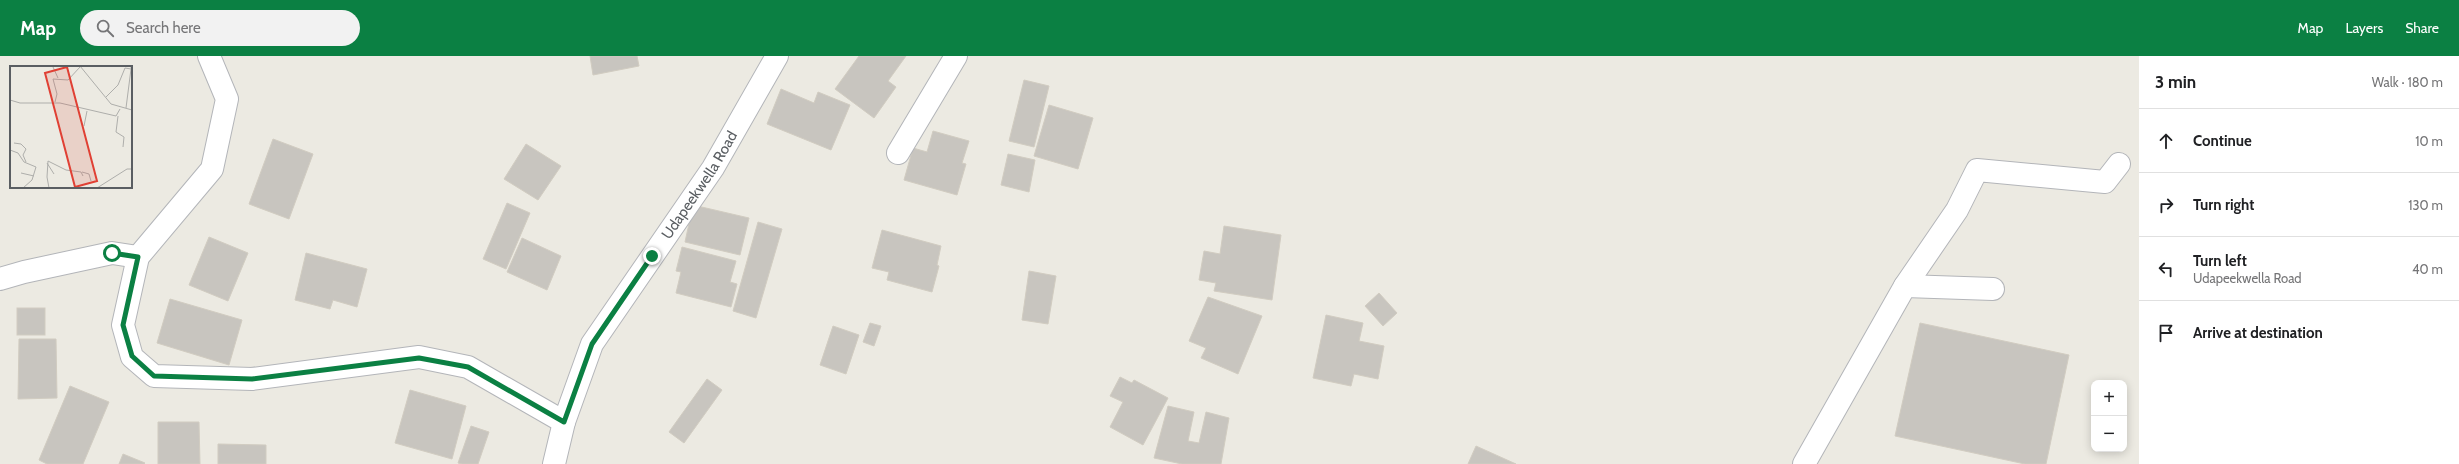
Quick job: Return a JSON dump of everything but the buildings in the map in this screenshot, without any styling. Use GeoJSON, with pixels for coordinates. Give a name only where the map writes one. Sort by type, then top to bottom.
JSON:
{"type":"FeatureCollection","features":[{"type":"Feature","properties":{"kind":"street"},"geometry":{"type":"LineString","coordinates":[[209,56],[226,99],[212,169],[138,257],[123,325],[132,356],[154,376],[252,379],[419,358],[468,367],[564,422]]}},
{"type":"Feature","properties":{"kind":"street","name":"Udapeekwella Road"},"geometry":{"type":"LineString","coordinates":[[554,464],[564,422],[592,344],[713,168],[777,56]]}},
{"type":"Feature","properties":{"kind":"street"},"geometry":{"type":"LineString","coordinates":[[898,153],[956,56]]}},
{"type":"Feature","properties":{"kind":"street"},"geometry":{"type":"LineString","coordinates":[[1804,464],[1905,286],[1956,210],[1977,170],[2105,182],[2118,164]]}},
{"type":"Feature","properties":{"kind":"street"},"geometry":{"type":"LineString","coordinates":[[0,279],[24,272],[112,253],[138,257]]}},
{"type":"Feature","properties":{"kind":"street"},"geometry":{"type":"LineString","coordinates":[[1905,286],[1992,289]]}},
{"type":"Feature","properties":{"kind":"route"},"geometry":{"type":"LineString","coordinates":[[112,253],[138,257],[123,325],[132,356],[154,376],[252,379],[419,358],[468,367],[564,422],[592,344],[652,256]]}}]}
